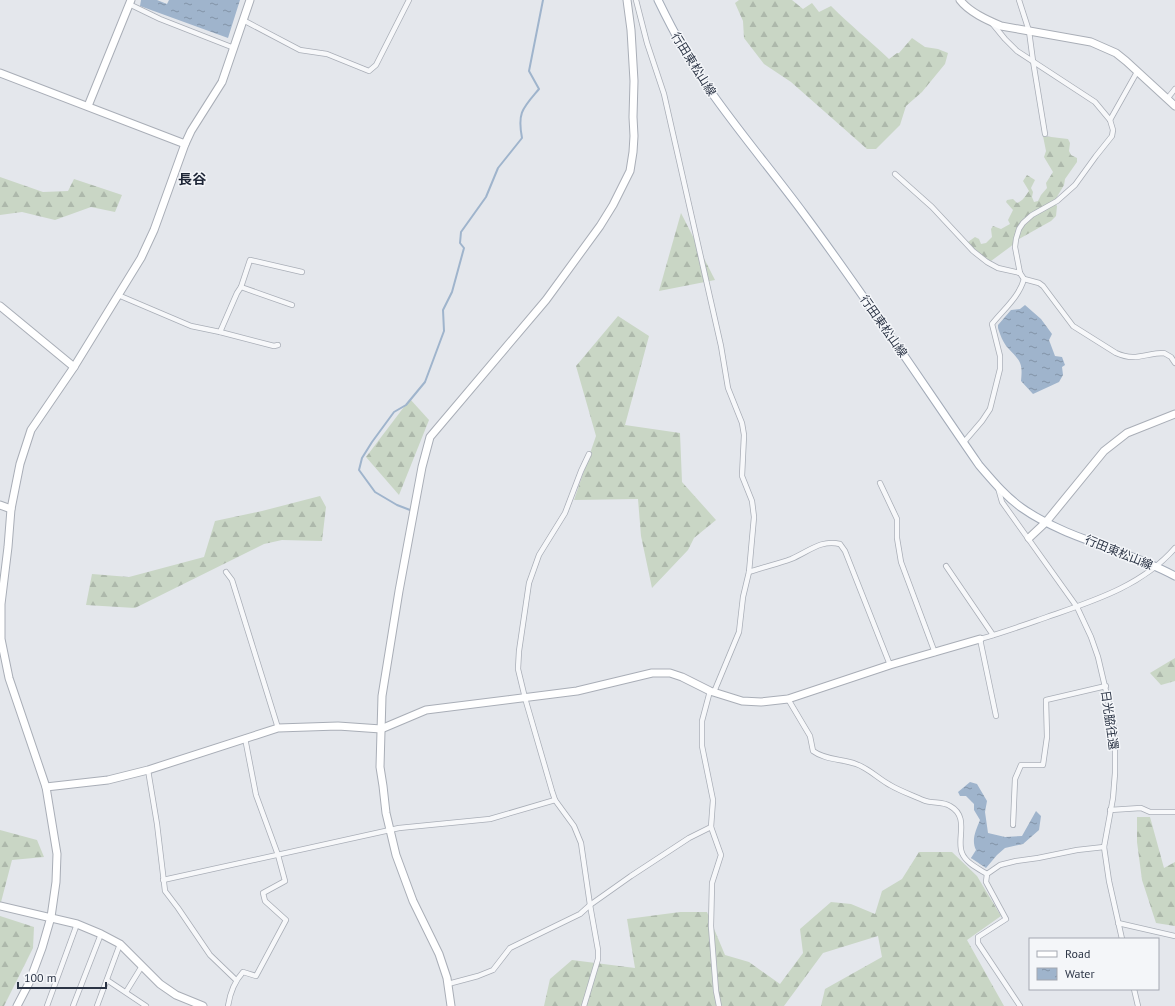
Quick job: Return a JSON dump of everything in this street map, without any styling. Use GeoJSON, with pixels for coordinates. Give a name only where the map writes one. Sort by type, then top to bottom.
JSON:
{"type":"FeatureCollection","features":[{"type":"Feature","properties":{"kind":"street"},"geometry":{"type":"LineString","coordinates":[[20,1005],[42,948],[51,917],[56,882],[57,854],[46,787],[9,678],[0,639],[1,604],[11,509],[20,464],[28,436],[74,367],[141,258],[154,230],[184,144],[222,82],[250,0]]}},
{"type":"Feature","properties":{"kind":"street"},"geometry":{"type":"LineString","coordinates":[[243,20],[300,50],[327,54],[369,71],[376,65],[409,0]]}},
{"type":"Feature","properties":{"kind":"street"},"geometry":{"type":"LineString","coordinates":[[451,1006],[448,984],[439,954],[413,901],[402,873],[386,813],[380,767],[382,696],[387,662],[422,467],[430,437],[546,300],[614,205],[630,171],[634,136],[632,117],[634,81],[631,30],[627,0]]}},
{"type":"Feature","properties":{"kind":"street"},"geometry":{"type":"LineString","coordinates":[[636,0],[647,42],[664,94],[721,346],[728,388],[742,423],[744,435],[742,476],[752,501],[754,517],[749,572],[743,597],[739,632],[712,691],[702,721],[702,746],[713,800],[711,828],[721,856],[712,883],[711,926],[716,991],[719,1006]]}},
{"type":"Feature","properties":{"kind":"street","name":"行田東松山線"},"geometry":{"type":"LineString","coordinates":[[658,0],[674,32],[707,88],[777,178],[851,278],[979,465],[998,486],[1022,508],[1046,522],[1175,576]]}},
{"type":"Feature","properties":{"kind":"street"},"geometry":{"type":"LineString","coordinates":[[960,0],[973,11],[991,22],[1012,29],[1090,42],[1116,53],[1175,106]]}},
{"type":"Feature","properties":{"kind":"street"},"geometry":{"type":"LineString","coordinates":[[1019,0],[1029,31],[1045,134]]}},
{"type":"Feature","properties":{"kind":"street"},"geometry":{"type":"LineString","coordinates":[[88,106],[130,2],[160,18],[234,48]]}},
{"type":"Feature","properties":{"kind":"street"},"geometry":{"type":"LineString","coordinates":[[991,22],[1017,51],[1095,102],[1110,120],[1113,130],[1112,136],[1075,185],[1057,201],[1032,215],[1019,229],[1015,247],[1020,273],[1024,279],[1039,283],[1043,286],[1073,326],[1116,353],[1132,358],[1164,353],[1175,363]]}},
{"type":"Feature","properties":{"kind":"street"},"geometry":{"type":"LineString","coordinates":[[1110,120],[1137,72]]}},
{"type":"Feature","properties":{"kind":"street"},"geometry":{"type":"LineString","coordinates":[[0,73],[184,144]]}},
{"type":"Feature","properties":{"kind":"street"},"geometry":{"type":"LineString","coordinates":[[1167,99],[1175,89]]}},
{"type":"Feature","properties":{"kind":"street"},"geometry":{"type":"LineString","coordinates":[[895,174],[932,207],[973,251],[998,268],[1020,273]]}},
{"type":"Feature","properties":{"kind":"street"},"geometry":{"type":"LineString","coordinates":[[220,332],[241,287],[250,260],[302,272]]}},
{"type":"Feature","properties":{"kind":"street"},"geometry":{"type":"LineString","coordinates":[[964,442],[990,409],[1000,369],[1000,356],[992,324],[1016,297],[1024,279]]}},
{"type":"Feature","properties":{"kind":"street"},"geometry":{"type":"LineString","coordinates":[[241,287],[292,305]]}},
{"type":"Feature","properties":{"kind":"street"},"geometry":{"type":"LineString","coordinates":[[118,295],[191,326],[274,346],[278,345]]}},
{"type":"Feature","properties":{"kind":"street"},"geometry":{"type":"LineString","coordinates":[[0,306],[74,367]]}},
{"type":"Feature","properties":{"kind":"street"},"geometry":{"type":"LineString","coordinates":[[1029,538],[1046,522],[1104,451],[1128,433],[1175,414]]}},
{"type":"Feature","properties":{"kind":"street"},"geometry":{"type":"LineString","coordinates":[[584,1006],[598,959],[598,950],[581,843],[574,826],[555,800],[518,669],[519,651],[529,582],[539,556],[565,513],[581,471],[590,454]]}},
{"type":"Feature","properties":{"kind":"street"},"geometry":{"type":"LineString","coordinates":[[880,483],[897,519],[897,538],[900,562],[935,653]]}},
{"type":"Feature","properties":{"kind":"street","name":"日光脇往還"},"geometry":{"type":"LineString","coordinates":[[998,486],[1002,502],[1077,607],[1094,643],[1106,686],[1113,721],[1115,773],[1113,798],[1104,847],[1108,881],[1122,938]]}},
{"type":"Feature","properties":{"kind":"street"},"geometry":{"type":"LineString","coordinates":[[0,504],[11,509]]}},
{"type":"Feature","properties":{"kind":"street"},"geometry":{"type":"LineString","coordinates":[[749,572],[791,559],[822,544],[835,542],[840,544],[845,551],[890,665]]}},
{"type":"Feature","properties":{"kind":"street"},"geometry":{"type":"LineString","coordinates":[[46,787],[108,780],[148,770],[278,728],[338,726],[381,730],[426,710],[577,691],[652,673],[670,673],[712,691],[742,701],[761,702],[788,699],[890,665],[935,653],[1077,607],[1124,588],[1156,567],[1175,548]]}},
{"type":"Feature","properties":{"kind":"street"},"geometry":{"type":"LineString","coordinates":[[946,566],[993,635]]}},
{"type":"Feature","properties":{"kind":"street"},"geometry":{"type":"LineString","coordinates":[[226,572],[232,580],[278,728]]}},
{"type":"Feature","properties":{"kind":"street"},"geometry":{"type":"LineString","coordinates":[[980,639],[996,716]]}},
{"type":"Feature","properties":{"kind":"street"},"geometry":{"type":"LineString","coordinates":[[1013,825],[1015,779],[1020,765],[1043,765],[1047,737],[1046,700],[1106,686]]}},
{"type":"Feature","properties":{"kind":"street"},"geometry":{"type":"LineString","coordinates":[[788,699],[810,736],[813,751],[818,755],[858,764],[891,786],[927,802],[950,806],[957,812],[962,834],[960,845],[962,854],[967,861],[988,874]]}},
{"type":"Feature","properties":{"kind":"street"},"geometry":{"type":"LineString","coordinates":[[228,1006],[229,998],[236,980],[243,972],[256,976],[286,920],[265,901],[263,893],[285,882],[278,854],[256,795],[245,738]]}},
{"type":"Feature","properties":{"kind":"street"},"geometry":{"type":"LineString","coordinates":[[148,770],[157,824],[165,892],[178,908],[210,955],[236,980]]}},
{"type":"Feature","properties":{"kind":"street"},"geometry":{"type":"LineString","coordinates":[[163,880],[390,830],[490,819],[555,800]]}},
{"type":"Feature","properties":{"kind":"street"},"geometry":{"type":"LineString","coordinates":[[1110,810],[1141,808],[1150,812],[1175,812]]}},
{"type":"Feature","properties":{"kind":"street"},"geometry":{"type":"LineString","coordinates":[[448,984],[478,976],[493,970],[510,948],[580,914],[590,905],[689,838],[711,828]]}},
{"type":"Feature","properties":{"kind":"street"},"geometry":{"type":"LineString","coordinates":[[1020,1006],[978,943],[978,937],[1006,919],[986,882],[988,874],[1000,865],[1016,861],[1077,850],[1104,847]]}},
{"type":"Feature","properties":{"kind":"street"},"geometry":{"type":"LineString","coordinates":[[0,906],[77,924],[101,934],[120,944],[160,984],[176,995],[203,1006]]}},
{"type":"Feature","properties":{"kind":"street"},"geometry":{"type":"LineString","coordinates":[[1118,923],[1175,936]]}},
{"type":"Feature","properties":{"kind":"street"},"geometry":{"type":"LineString","coordinates":[[47,1006],[77,924]]}},
{"type":"Feature","properties":{"kind":"street"},"geometry":{"type":"LineString","coordinates":[[73,1006],[101,934]]}},
{"type":"Feature","properties":{"kind":"street"},"geometry":{"type":"LineString","coordinates":[[105,1006],[98,1004],[120,944]]}},
{"type":"Feature","properties":{"kind":"street"},"geometry":{"type":"LineString","coordinates":[[126,992],[142,966]]}},
{"type":"Feature","properties":{"kind":"street"},"geometry":{"type":"LineString","coordinates":[[107,980],[146,1006]]}},
{"type":"Feature","properties":{"kind":"street"},"geometry":{"type":"LineString","coordinates":[[1134,990],[1138,1006]]}},
{"type":"Feature","properties":{"kind":"green space"},"geometry":{"type":"Polygon","coordinates":[[[739,0],[792,0],[803,9],[812,3],[819,12],[831,6],[889,59],[899,53],[912,38],[925,47],[938,49],[948,53],[945,64],[922,92],[906,106],[900,125],[876,149],[867,149],[791,82],[764,64],[744,38],[743,21],[735,3],[739,0]]]}},
{"type":"Feature","properties":{"kind":"green space"},"geometry":{"type":"Polygon","coordinates":[[[1043,136],[1068,139],[1070,143],[1069,151],[1071,155],[1077,158],[1077,162],[1065,179],[1064,185],[1054,202],[1057,206],[1056,216],[1051,221],[1019,239],[991,261],[984,259],[968,242],[975,237],[979,239],[981,244],[986,243],[992,237],[991,229],[993,226],[1001,229],[1010,224],[1008,220],[1013,210],[1006,202],[1007,200],[1013,199],[1017,203],[1021,201],[1029,191],[1023,181],[1027,175],[1035,180],[1031,188],[1034,202],[1038,201],[1047,188],[1046,183],[1053,172],[1044,157],[1046,151],[1043,136]]]}},
{"type":"Feature","properties":{"kind":"green space"},"geometry":{"type":"Polygon","coordinates":[[[0,177],[43,192],[68,191],[74,179],[122,195],[115,212],[91,207],[55,220],[22,212],[0,215],[0,177]]]}},
{"type":"Feature","properties":{"kind":"green space"},"geometry":{"type":"Polygon","coordinates":[[[681,213],[715,280],[659,291],[681,213]]]}},
{"type":"Feature","properties":{"kind":"green space"},"geometry":{"type":"Polygon","coordinates":[[[618,316],[649,336],[625,425],[680,433],[682,482],[716,520],[694,538],[688,550],[652,588],[641,536],[638,499],[574,500],[596,436],[576,366],[618,316]]]}},
{"type":"Feature","properties":{"kind":"green space"},"geometry":{"type":"Polygon","coordinates":[[[410,399],[429,420],[399,495],[366,457],[410,399]]]}},
{"type":"Feature","properties":{"kind":"green space"},"geometry":{"type":"Polygon","coordinates":[[[320,496],[326,507],[322,541],[282,540],[264,544],[135,608],[86,605],[92,574],[129,577],[204,557],[215,521],[320,496]]]}},
{"type":"Feature","properties":{"kind":"green space"},"geometry":{"type":"Polygon","coordinates":[[[1175,658],[1175,681],[1161,685],[1150,673],[1175,658]]]}},
{"type":"Feature","properties":{"kind":"green space"},"geometry":{"type":"Polygon","coordinates":[[[1137,817],[1150,817],[1164,868],[1175,862],[1175,926],[1156,923],[1142,880],[1137,842],[1137,817]]]}},
{"type":"Feature","properties":{"kind":"green space"},"geometry":{"type":"Polygon","coordinates":[[[0,830],[37,840],[44,857],[12,860],[0,906],[0,830]]]}},
{"type":"Feature","properties":{"kind":"green space"},"geometry":{"type":"Polygon","coordinates":[[[919,852],[952,852],[977,876],[1001,916],[967,940],[1004,1006],[821,1006],[825,989],[882,957],[878,936],[823,953],[784,1006],[544,1006],[550,979],[572,960],[635,968],[627,919],[680,912],[707,912],[725,955],[749,962],[780,984],[803,953],[800,929],[831,902],[851,904],[875,914],[882,891],[902,879],[919,852]]]}},
{"type":"Feature","properties":{"kind":"green space"},"geometry":{"type":"Polygon","coordinates":[[[0,916],[34,927],[33,948],[4,1006],[0,1006],[0,916]]]}},
{"type":"Feature","properties":{"kind":"water"},"geometry":{"type":"Polygon","coordinates":[[[141,0],[157,0],[167,4],[169,0],[240,0],[228,38],[140,6],[141,0]]]}},
{"type":"Feature","properties":{"kind":"water"},"geometry":{"type":"Polygon","coordinates":[[[1025,305],[1041,319],[1052,334],[1049,340],[1055,356],[1062,357],[1065,365],[1062,367],[1063,375],[1059,382],[1033,394],[1021,381],[1022,370],[1020,362],[1005,344],[998,328],[998,325],[1011,310],[1020,309],[1025,305]]]}},
{"type":"Feature","properties":{"kind":"water"},"geometry":{"type":"Polygon","coordinates":[[[970,782],[977,784],[987,801],[985,812],[988,833],[1005,837],[1022,836],[1036,811],[1041,816],[1039,830],[1023,844],[1005,848],[986,868],[971,858],[976,850],[974,839],[980,820],[974,810],[974,804],[966,796],[960,796],[958,792],[970,782]]]}},
{"type":"Feature","properties":{"kind":"waterway"},"geometry":{"type":"LineString","coordinates":[[410,510],[397,505],[375,492],[359,470],[362,458],[394,412],[406,405],[425,382],[444,331],[443,310],[452,292],[464,248],[460,243],[461,232],[486,197],[498,168],[522,138],[520,122],[521,116],[525,106],[539,89],[529,71],[543,0]]}},
{"type":"Feature","properties":{"kind":"district","name":"長谷"},"geometry":{"type":"Point","coordinates":[192,179]}}]}
